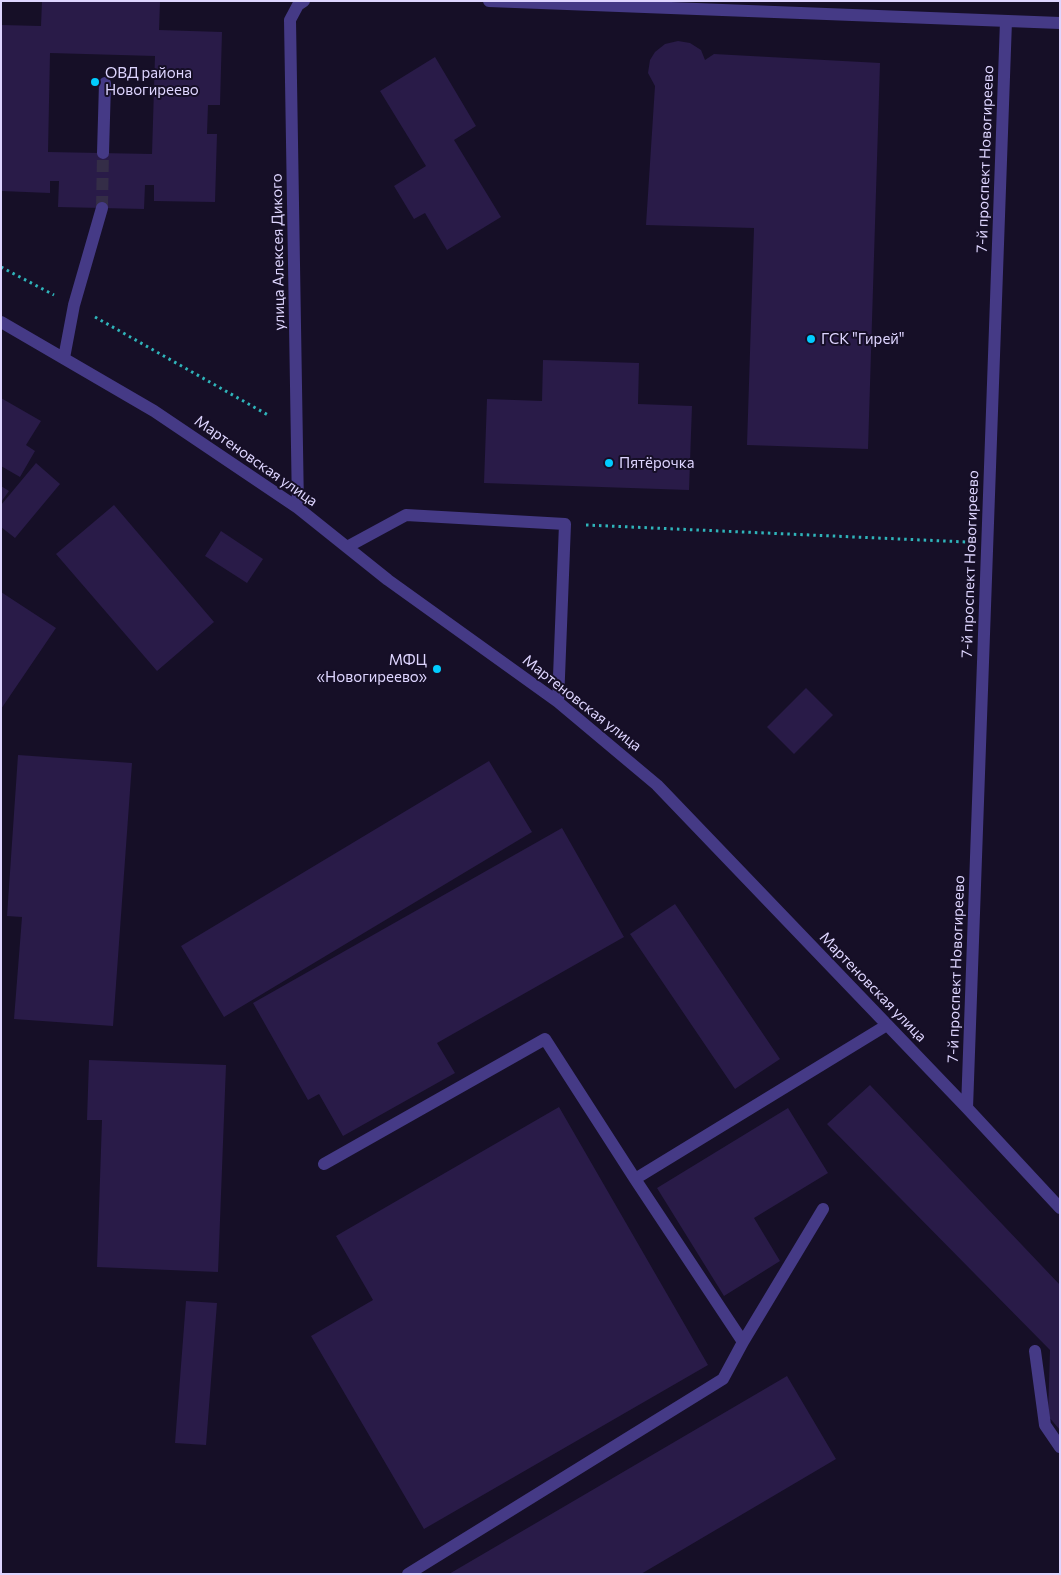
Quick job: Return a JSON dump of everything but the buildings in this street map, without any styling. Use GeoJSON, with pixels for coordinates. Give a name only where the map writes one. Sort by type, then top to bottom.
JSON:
{"type":"FeatureCollection","features":[{"type":"Feature","properties":{"kind":"street","name":"улица Алексея Дикого"},"geometry":{"type":"LineString","coordinates":[[298,508],[290,20],[298,5],[304,1]]}},
{"type":"Feature","properties":{"kind":"street"},"geometry":{"type":"LineString","coordinates":[[489,1],[625,4],[1060,23]]}},
{"type":"Feature","properties":{"kind":"street","name":"7-й проспект Новогиреево"},"geometry":{"type":"LineString","coordinates":[[967,1108],[1006,21]]}},
{"type":"Feature","properties":{"kind":"street"},"geometry":{"type":"LineString","coordinates":[[103,153],[105,83]]}},
{"type":"Feature","properties":{"kind":"street"},"geometry":{"type":"LineString","coordinates":[[64,358],[74,305],[102,208]]}},
{"type":"Feature","properties":{"kind":"street","name":"Мартеновская улица"},"geometry":{"type":"LineString","coordinates":[[1,322],[154,411],[298,508],[388,580],[558,702],[657,785],[887,1024],[1060,1208]]}},
{"type":"Feature","properties":{"kind":"street"},"geometry":{"type":"LineString","coordinates":[[347,548],[406,515],[566,524],[558,702]]}},
{"type":"Feature","properties":{"kind":"street"},"geometry":{"type":"LineString","coordinates":[[635,1179],[887,1024]]}},
{"type":"Feature","properties":{"kind":"street"},"geometry":{"type":"LineString","coordinates":[[324,1164],[545,1039],[743,1342]]}},
{"type":"Feature","properties":{"kind":"street"},"geometry":{"type":"LineString","coordinates":[[408,1574],[723,1379],[743,1342],[823,1209]]}},
{"type":"Feature","properties":{"kind":"street"},"geometry":{"type":"LineString","coordinates":[[1035,1351],[1045,1425],[1060,1447]]}},
{"type":"Feature","properties":{"kind":"path"},"geometry":{"type":"LineString","coordinates":[[1,267],[74,305],[268,415]]}},
{"type":"Feature","properties":{"kind":"path"},"geometry":{"type":"LineString","coordinates":[[566,524],[986,543]]}},
{"type":"Feature","properties":{"kind":"tunnel"},"geometry":{"type":"LineString","coordinates":[[102,208],[103,153]]}},
{"type":"Feature","properties":{"kind":"place","name":"ОВД района Новогиреево"},"geometry":{"type":"Point","coordinates":[95,82]}},
{"type":"Feature","properties":{"kind":"place","name":"ГСК \"Гирей\""},"geometry":{"type":"Point","coordinates":[811,339]}},
{"type":"Feature","properties":{"kind":"place","name":"Пятёрочка"},"geometry":{"type":"Point","coordinates":[609,463]}},
{"type":"Feature","properties":{"kind":"place","name":"МФЦ «Новогиреево»"},"geometry":{"type":"Point","coordinates":[437,669]}}]}
